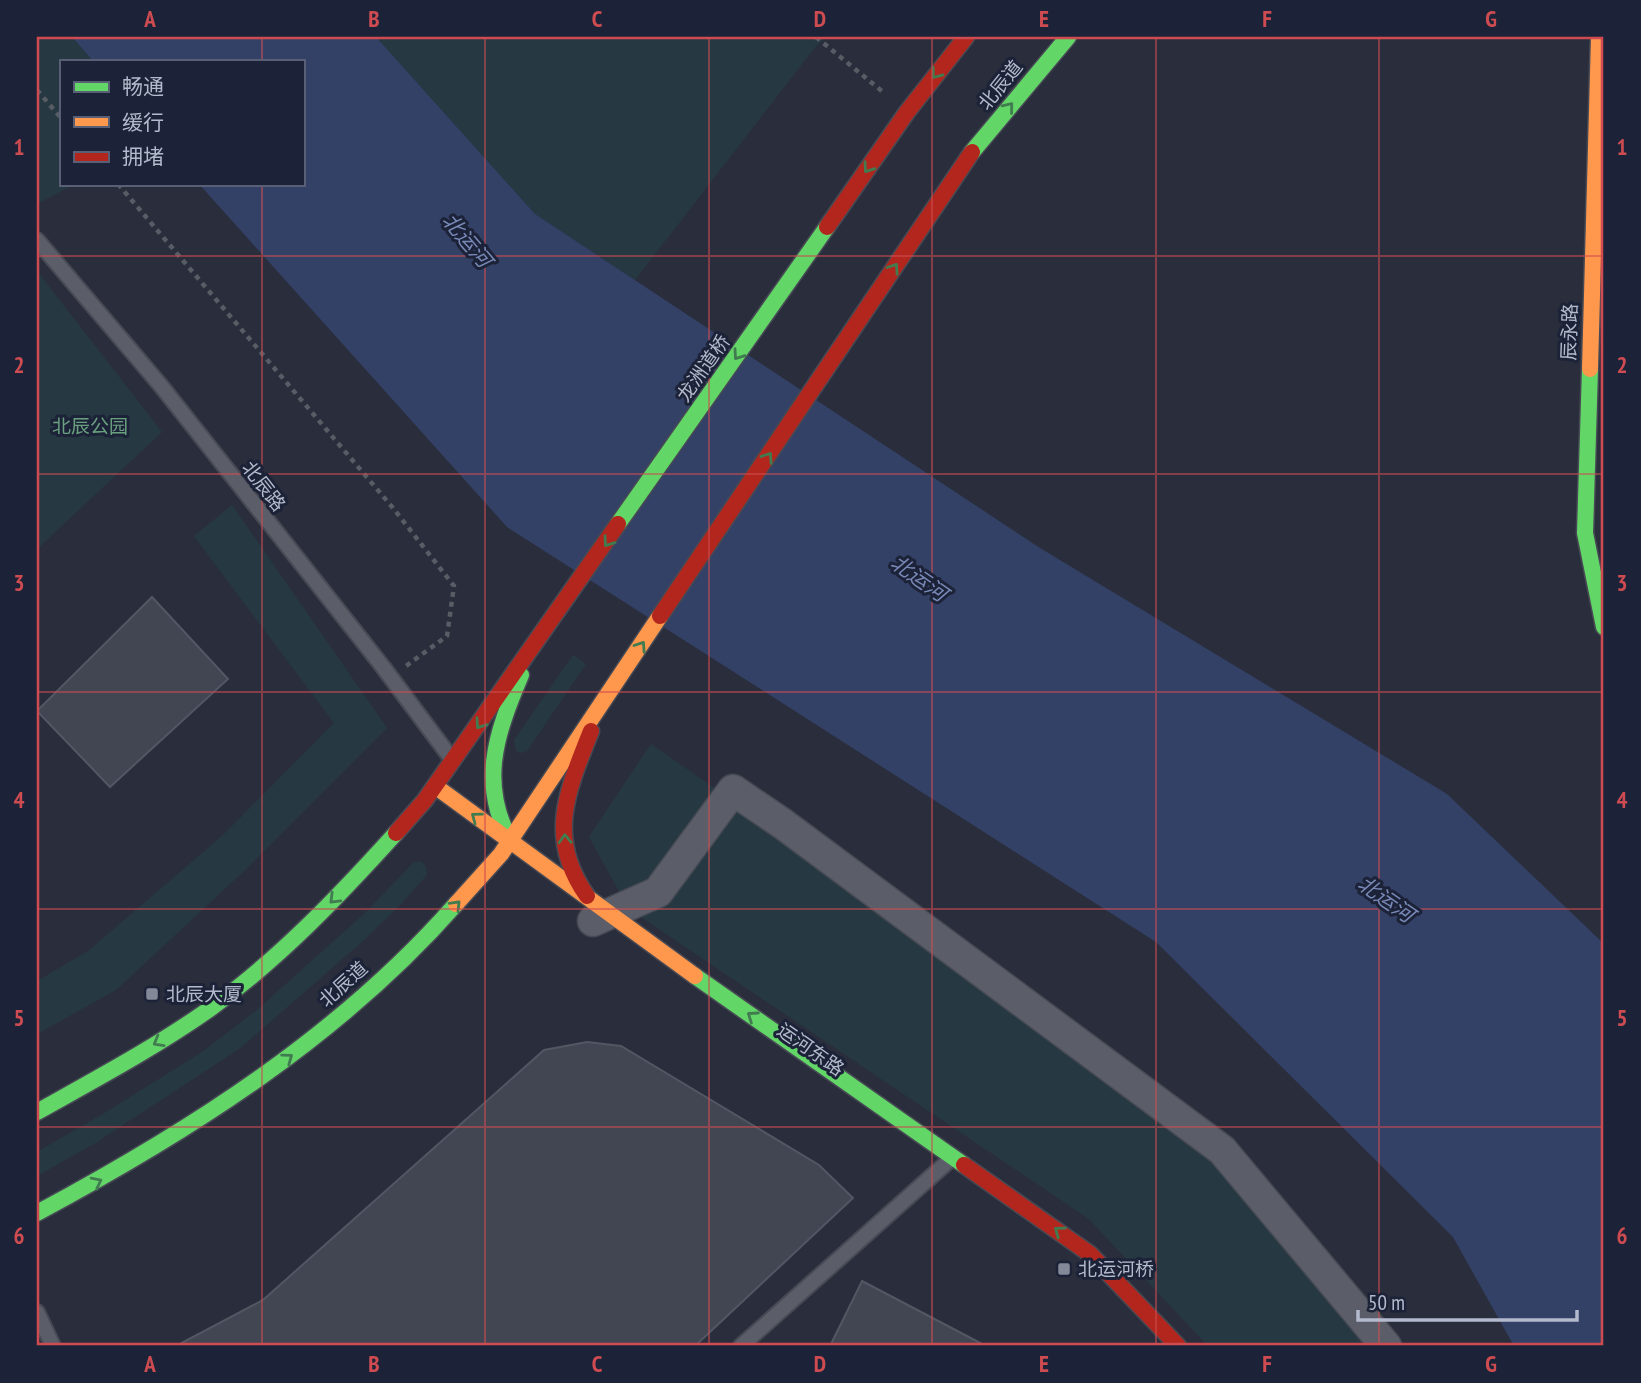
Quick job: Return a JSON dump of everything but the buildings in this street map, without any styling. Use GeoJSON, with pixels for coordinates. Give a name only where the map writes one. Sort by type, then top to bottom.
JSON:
{"type":"FeatureCollection","features":[{"type":"Feature","properties":{"kind":"main road"},"geometry":{"type":"LineString","coordinates":[[907,112],[966,37]]}},
{"type":"Feature","properties":{"kind":"main road","name":"北辰道"},"geometry":{"type":"LineString","coordinates":[[37,1213],[108,1177],[173,1138],[231,1100],[303,1047],[401,959],[460,900],[505,848],[966,160],[1068,37]]}},
{"type":"Feature","properties":{"kind":"main road","name":"辰永路"},"geometry":{"type":"LineString","coordinates":[[1599,37],[1585,533],[1604,627]]}},
{"type":"Feature","properties":{"kind":"main road","name":"龙洲道桥"},"geometry":{"type":"LineString","coordinates":[[533,649],[907,112]]}},
{"type":"Feature","properties":{"kind":"main road"},"geometry":{"type":"LineString","coordinates":[[37,1112],[176,1031],[239,985],[315,918],[430,803],[435,786],[533,649]]}},
{"type":"Feature","properties":{"kind":"main road"},"geometry":{"type":"LineString","coordinates":[[505,848],[493,790],[494,764],[508,705],[533,649]]}},
{"type":"Feature","properties":{"kind":"main road"},"geometry":{"type":"LineString","coordinates":[[597,912],[567,859],[564,833],[568,802],[578,765],[603,703]]}},
{"type":"Feature","properties":{"kind":"main road"},"geometry":{"type":"LineString","coordinates":[[435,786],[505,848],[597,912]]}},
{"type":"Feature","properties":{"kind":"main road","name":"运河东路"},"geometry":{"type":"LineString","coordinates":[[468,830],[505,848],[566,902],[597,912],[947,1162],[1076,1259],[1161,1346]]}},
{"type":"Feature","properties":{"kind":"main road"},"geometry":{"type":"LineString","coordinates":[[947,1162],[1043,1219],[1090,1254],[1178,1346]]}},
{"type":"Feature","properties":{"kind":"street"},"geometry":{"type":"LineString","coordinates":[[597,912],[659,892],[733,790],[794,832],[1222,1150],[1386,1346]]}},
{"type":"Feature","properties":{"kind":"lane","name":"北辰路"},"geometry":{"type":"LineString","coordinates":[[37,240],[162,387],[454,761]]}},
{"type":"Feature","properties":{"kind":"lane"},"geometry":{"type":"LineString","coordinates":[[741,1346],[947,1162]]}},
{"type":"Feature","properties":{"kind":"lane"},"geometry":{"type":"LineString","coordinates":[[37,1312],[53,1346]]}},
{"type":"Feature","properties":{"kind":"path"},"geometry":{"type":"LineString","coordinates":[[816,37],[907,112]]}},
{"type":"Feature","properties":{"kind":"path"},"geometry":{"type":"LineString","coordinates":[[37,90],[60,117]]}},
{"type":"Feature","properties":{"kind":"path"},"geometry":{"type":"LineString","coordinates":[[120,186],[393,508],[454,586],[447,636],[390,678]]}},
{"type":"Feature","properties":{"kind":"green space"},"geometry":{"type":"Polygon","coordinates":[[[37,37],[72,37],[92,60],[60,60],[60,186],[71,186],[37,204],[37,37]]]}},
{"type":"Feature","properties":{"kind":"green space"},"geometry":{"type":"Polygon","coordinates":[[[376,37],[827,37],[816,46],[635,280],[535,214],[376,37]]]}},
{"type":"Feature","properties":{"kind":"green space","name":"北辰公园"},"geometry":{"type":"Polygon","coordinates":[[[37,271],[162,432],[37,549],[37,271]]]}},
{"type":"Feature","properties":{"kind":"green space"},"geometry":{"type":"Polygon","coordinates":[[[232,505],[387,728],[244,871],[116,990],[37,1034],[37,981],[88,951],[222,836],[334,723],[194,536],[232,505]]]}},
{"type":"Feature","properties":{"kind":"green space"},"geometry":{"type":"Polygon","coordinates":[[[573,655],[586,664],[527,751],[516,751],[514,740],[573,655]]]}},
{"type":"Feature","properties":{"kind":"green space"},"geometry":{"type":"Polygon","coordinates":[[[651,744],[1035,1012],[1254,1191],[1376,1346],[1208,1346],[1089,1219],[629,909],[589,837],[651,744]]]}},
{"type":"Feature","properties":{"kind":"green space"},"geometry":{"type":"Polygon","coordinates":[[[414,862],[422,862],[427,875],[400,905],[363,941],[239,1049],[97,1142],[37,1176],[37,1152],[202,1052],[257,1010],[365,913],[414,862]]]}},
{"type":"Feature","properties":{"kind":"water","name":"北运河"},"geometry":{"type":"Polygon","coordinates":[[[72,37],[376,37],[535,214],[1040,548],[1447,794],[1604,944],[1604,1346],[1514,1346],[1453,1237],[1156,942],[507,527],[201,186],[304,186],[304,60],[92,60],[72,37]]]}},
{"type":"Feature","properties":{"kind":"traffic: fast"},"geometry":{"type":"LineString","coordinates":[[972,152],[1068,37]]}},
{"type":"Feature","properties":{"kind":"traffic: fast"},"geometry":{"type":"LineString","coordinates":[[618,524],[827,227]]}},
{"type":"Feature","properties":{"kind":"traffic: fast"},"geometry":{"type":"LineString","coordinates":[[1590,369],[1585,533],[1604,627]]}},
{"type":"Feature","properties":{"kind":"traffic: fast"},"geometry":{"type":"LineString","coordinates":[[512,844],[496,801],[494,759],[504,718],[521,675]]}},
{"type":"Feature","properties":{"kind":"traffic: fast"},"geometry":{"type":"LineString","coordinates":[[37,1112],[169,1036],[236,989],[308,925],[396,833]]}},
{"type":"Feature","properties":{"kind":"traffic: fast"},"geometry":{"type":"LineString","coordinates":[[37,1213],[151,1149],[206,1114],[313,1038],[411,952],[456,904]]}},
{"type":"Feature","properties":{"kind":"traffic: fast"},"geometry":{"type":"LineString","coordinates":[[695,976],[964,1165]]}},
{"type":"Feature","properties":{"kind":"traffic: slow"},"geometry":{"type":"LineString","coordinates":[[1590,369],[1599,37]]}},
{"type":"Feature","properties":{"kind":"traffic: slow"},"geometry":{"type":"LineString","coordinates":[[456,904],[501,854],[660,616]]}},
{"type":"Feature","properties":{"kind":"traffic: slow"},"geometry":{"type":"LineString","coordinates":[[435,786],[695,976]]}},
{"type":"Feature","properties":{"kind":"traffic: jam"},"geometry":{"type":"LineString","coordinates":[[827,227],[907,112],[966,37]]}},
{"type":"Feature","properties":{"kind":"traffic: jam"},"geometry":{"type":"LineString","coordinates":[[660,616],[972,152]]}},
{"type":"Feature","properties":{"kind":"traffic: jam"},"geometry":{"type":"LineString","coordinates":[[396,833],[425,800],[618,524]]}},
{"type":"Feature","properties":{"kind":"traffic: jam"},"geometry":{"type":"LineString","coordinates":[[587,896],[574,875],[564,834],[568,794],[591,731]]}},
{"type":"Feature","properties":{"kind":"traffic: jam"},"geometry":{"type":"LineString","coordinates":[[964,1165],[1090,1254],[1178,1346]]}},
{"type":"Feature","properties":{"kind":"place","name":"北辰大厦"},"geometry":{"type":"Point","coordinates":[152,994]}},
{"type":"Feature","properties":{"kind":"place","name":"北运河桥"},"geometry":{"type":"Point","coordinates":[1064,1269]}}]}
